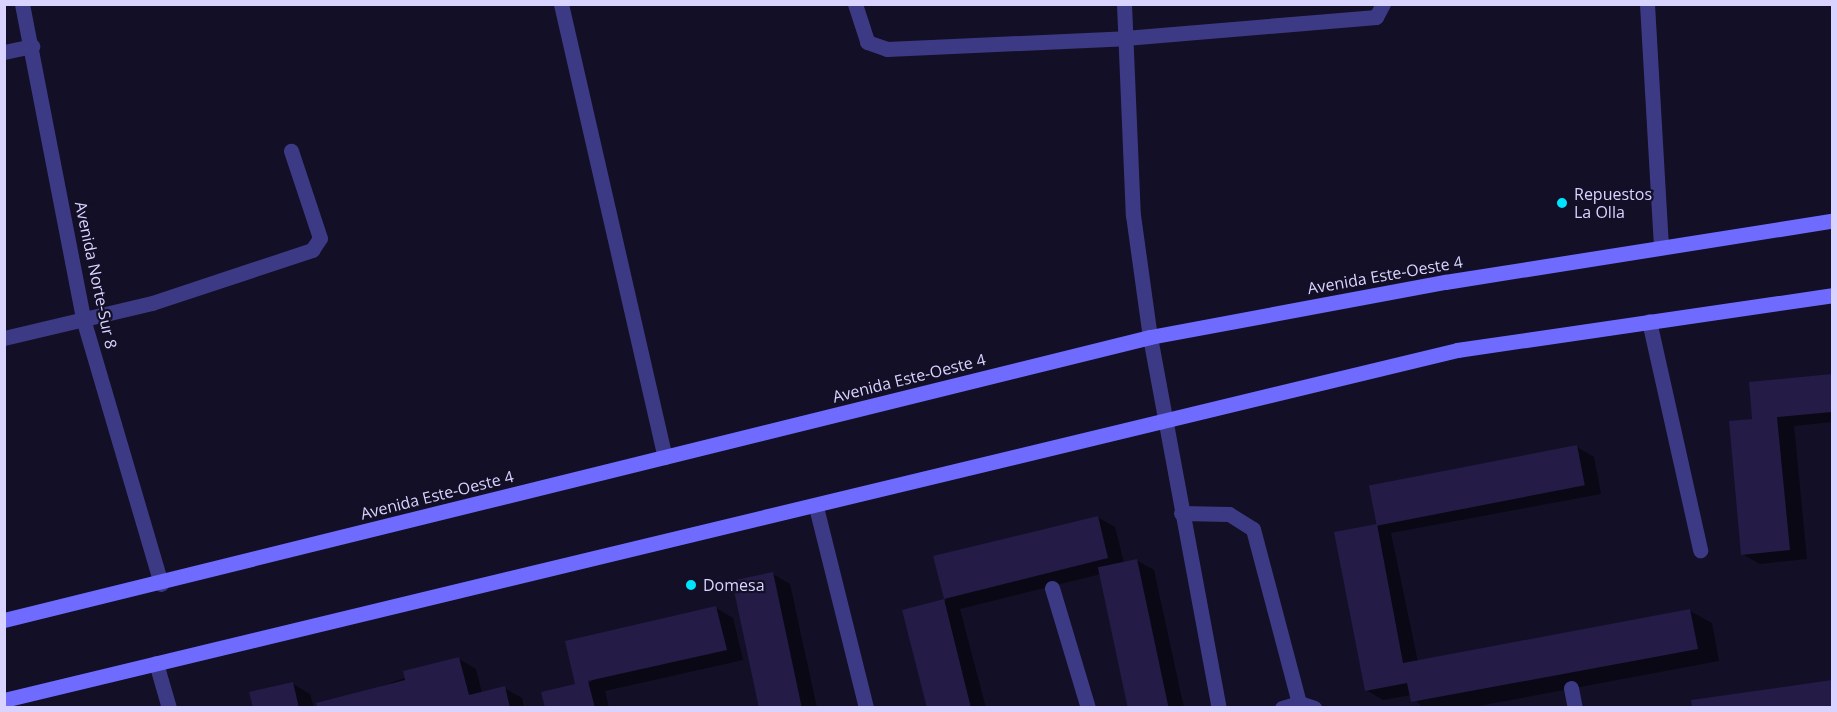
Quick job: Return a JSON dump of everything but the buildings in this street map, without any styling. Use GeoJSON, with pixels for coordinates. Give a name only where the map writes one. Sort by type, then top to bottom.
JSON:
{"type":"FeatureCollection","features":[{"type":"Feature","properties":{"kind":"main road","name":"Avenida Este-Oeste 4"},"geometry":{"type":"LineString","coordinates":[[4,620],[161,584],[1150,337],[1661,246],[1833,221]]}},
{"type":"Feature","properties":{"kind":"main road"},"geometry":{"type":"LineString","coordinates":[[4,700],[816,507],[1457,350],[1833,295]]}},
{"type":"Feature","properties":{"kind":"street","name":"Avenida Norte-Sur 8"},"geometry":{"type":"LineString","coordinates":[[22,4],[84,322],[161,584]]}},
{"type":"Feature","properties":{"kind":"street"},"geometry":{"type":"LineString","coordinates":[[561,4],[665,457]]}},
{"type":"Feature","properties":{"kind":"street"},"geometry":{"type":"LineString","coordinates":[[855,4],[867,42],[887,49],[1125,38],[1376,17],[1383,4]]}},
{"type":"Feature","properties":{"kind":"street"},"geometry":{"type":"LineString","coordinates":[[1124,4],[1133,215],[1163,423],[1219,708]]}},
{"type":"Feature","properties":{"kind":"street"},"geometry":{"type":"LineString","coordinates":[[1647,4],[1661,246]]}},
{"type":"Feature","properties":{"kind":"street"},"geometry":{"type":"LineString","coordinates":[[4,52],[32,46]]}},
{"type":"Feature","properties":{"kind":"street"},"geometry":{"type":"LineString","coordinates":[[4,339],[84,322],[312,250],[320,238],[291,151]]}},
{"type":"Feature","properties":{"kind":"street"},"geometry":{"type":"LineString","coordinates":[[1649,321],[1700,550]]}},
{"type":"Feature","properties":{"kind":"street"},"geometry":{"type":"LineString","coordinates":[[816,507],[866,708]]}},
{"type":"Feature","properties":{"kind":"street"},"geometry":{"type":"LineString","coordinates":[[1181,513],[1229,514],[1253,529],[1299,703]]}},
{"type":"Feature","properties":{"kind":"street"},"geometry":{"type":"LineString","coordinates":[[1052,588],[1088,708]]}},
{"type":"Feature","properties":{"kind":"street"},"geometry":{"type":"LineString","coordinates":[[156,663],[169,708]]}},
{"type":"Feature","properties":{"kind":"street"},"geometry":{"type":"LineString","coordinates":[[1571,688],[1575,708]]}},
{"type":"Feature","properties":{"kind":"street"},"geometry":{"type":"LineString","coordinates":[[1282,708],[1299,703],[1314,708]]}},
{"type":"Feature","properties":{"kind":"place","name":"Repuestos La Olla"},"geometry":{"type":"Point","coordinates":[1562,203]}},
{"type":"Feature","properties":{"kind":"place","name":"Domesa"},"geometry":{"type":"Point","coordinates":[691,585]}}]}
